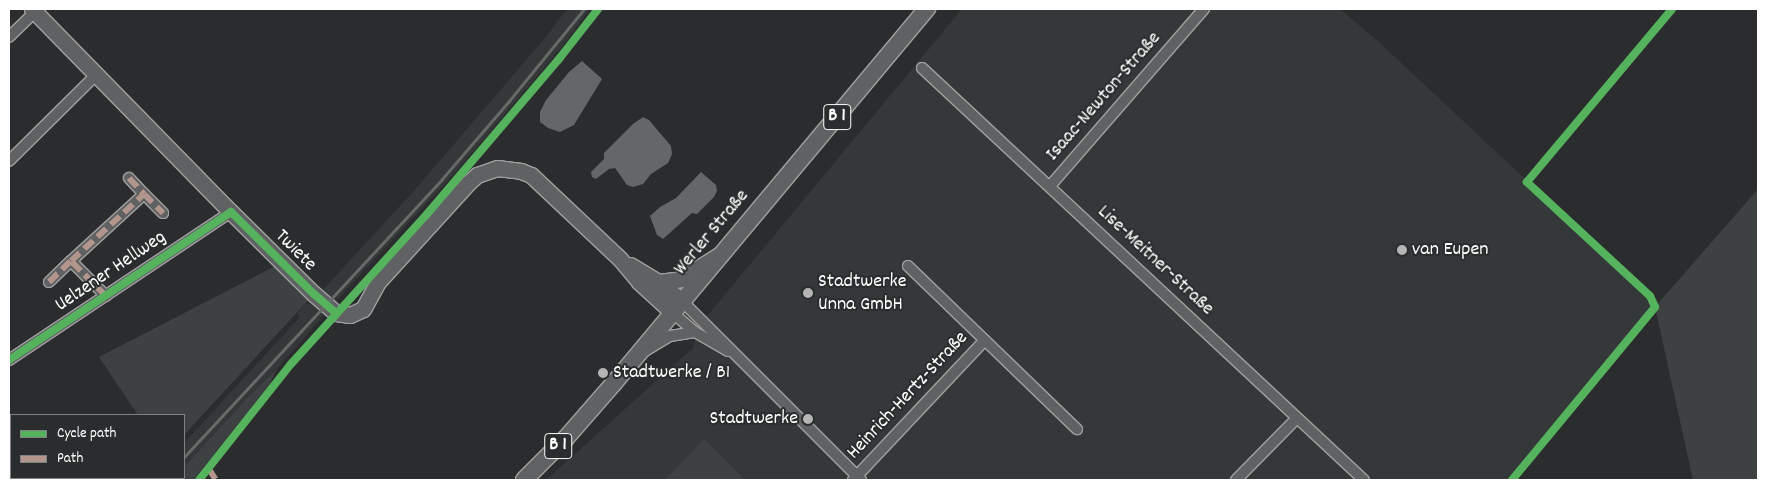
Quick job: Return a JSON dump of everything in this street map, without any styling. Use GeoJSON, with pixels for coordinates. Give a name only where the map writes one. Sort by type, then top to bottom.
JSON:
{"type":"FeatureCollection","features":[{"type":"Feature","properties":{"kind":"main road","name":"Werler Straße"},"geometry":{"type":"LineString","coordinates":[[524,480],[566,438],[639,354],[927,9]]}},
{"type":"Feature","properties":{"kind":"street","name":"Isaac-Newton-Straße"},"geometry":{"type":"LineString","coordinates":[[1050,186],[1204,9]]}},
{"type":"Feature","properties":{"kind":"street"},"geometry":{"type":"LineString","coordinates":[[9,37],[34,10]]}},
{"type":"Feature","properties":{"kind":"street","name":"Twiete"},"geometry":{"type":"LineString","coordinates":[[34,10],[231,212],[331,310],[343,315],[356,313],[363,309],[378,282],[468,183],[477,175],[497,168],[521,171],[531,175],[620,259],[639,282],[677,307]]}},
{"type":"Feature","properties":{"kind":"street","name":"Lise-Meitner-Straße"},"geometry":{"type":"LineString","coordinates":[[922,68],[1364,480]]}},
{"type":"Feature","properties":{"kind":"street"},"geometry":{"type":"LineString","coordinates":[[9,161],[96,75]]}},
{"type":"Feature","properties":{"kind":"street"},"geometry":{"type":"LineString","coordinates":[[129,178],[164,213]]}},
{"type":"Feature","properties":{"kind":"street"},"geometry":{"type":"LineString","coordinates":[[49,282],[144,194]]}},
{"type":"Feature","properties":{"kind":"street","name":"Uelzener Hellweg"},"geometry":{"type":"LineString","coordinates":[[9,360],[231,212]]}},
{"type":"Feature","properties":{"kind":"street"},"geometry":{"type":"LineString","coordinates":[[658,282],[681,279],[720,255]]}},
{"type":"Feature","properties":{"kind":"street","name":"Twiete"},"geometry":{"type":"LineString","coordinates":[[620,259],[658,282],[677,307]]}},
{"type":"Feature","properties":{"kind":"street"},"geometry":{"type":"LineString","coordinates":[[71,261],[106,296]]}},
{"type":"Feature","properties":{"kind":"street","name":"Heinrich-Hertz-Straße"},"geometry":{"type":"LineString","coordinates":[[908,266],[1077,429]]}},
{"type":"Feature","properties":{"kind":"street","name":"Heinrich-Hertz-Straße"},"geometry":{"type":"LineString","coordinates":[[677,307],[695,332],[731,352]]}},
{"type":"Feature","properties":{"kind":"street","name":"Heinrich-Hertz-Straße"},"geometry":{"type":"LineString","coordinates":[[677,307],[719,337],[731,352],[857,479],[985,340]]}},
{"type":"Feature","properties":{"kind":"street"},"geometry":{"type":"LineString","coordinates":[[639,354],[670,336],[695,332]]}},
{"type":"Feature","properties":{"kind":"street"},"geometry":{"type":"LineString","coordinates":[[1236,480],[1297,418]]}},
{"type":"Feature","properties":{"kind":"shaded area"},"geometry":{"type":"Polygon","coordinates":[[[567,9],[590,9],[561,48],[455,173],[345,291],[277,369],[248,397],[185,466],[185,442],[300,317],[297,314],[306,303],[309,305],[412,193],[545,38],[567,9]]]}},
{"type":"Feature","properties":{"kind":"shaded area"},"geometry":{"type":"Polygon","coordinates":[[[962,9],[1340,9],[1381,44],[1650,296],[1655,307],[1512,480],[546,480],[693,348],[698,327],[962,9]]]}},
{"type":"Feature","properties":{"kind":"shaded area"},"geometry":{"type":"Polygon","coordinates":[[[582,61],[602,79],[574,125],[560,132],[548,128],[540,122],[540,112],[546,100],[569,72],[582,61]]]}},
{"type":"Feature","properties":{"kind":"shaded area"},"geometry":{"type":"Polygon","coordinates":[[[643,117],[649,120],[671,146],[672,154],[668,163],[651,174],[643,184],[633,187],[627,185],[615,168],[609,169],[596,179],[592,177],[591,172],[604,159],[604,153],[633,124],[643,117]]]}},
{"type":"Feature","properties":{"kind":"shaded area"},"geometry":{"type":"Polygon","coordinates":[[[701,172],[716,185],[717,191],[714,197],[697,214],[692,213],[663,239],[657,235],[650,216],[660,207],[676,198],[701,172]]]}},
{"type":"Feature","properties":{"kind":"shaded area"},"geometry":{"type":"Polygon","coordinates":[[[1758,189],[1758,480],[1693,480],[1655,307],[1758,189]]]}},
{"type":"Feature","properties":{"kind":"shaded area"},"geometry":{"type":"Polygon","coordinates":[[[283,262],[314,294],[185,434],[185,414],[137,414],[99,357],[283,262]]]}},
{"type":"Feature","properties":{"kind":"shaded area"},"geometry":{"type":"Polygon","coordinates":[[[277,369],[269,385],[193,480],[171,480],[185,479],[185,466],[248,397],[277,369]]]}},
{"type":"Feature","properties":{"kind":"shaded area"},"geometry":{"type":"Polygon","coordinates":[[[704,439],[745,480],[665,480],[704,439]]]}},
{"type":"Feature","properties":{"kind":"shaded area"},"geometry":{"type":"Polygon","coordinates":[[[90,479],[91,480],[15,480],[90,479]]]}},
{"type":"Feature","properties":{"kind":"shaded area"},"geometry":{"type":"Polygon","coordinates":[[[104,479],[143,479],[142,480],[104,479]]]}},
{"type":"Feature","properties":{"kind":"railway"},"geometry":{"type":"LineString","coordinates":[[185,456],[442,179],[584,9]]}},
{"type":"Feature","properties":{"kind":"marked path"},"geometry":{"type":"LineString","coordinates":[[129,178],[144,194]]}},
{"type":"Feature","properties":{"kind":"marked path"},"geometry":{"type":"LineString","coordinates":[[106,296],[71,261],[144,194],[163,213]]}},
{"type":"Feature","properties":{"kind":"marked path"},"geometry":{"type":"LineString","coordinates":[[49,282],[71,261]]}},
{"type":"Feature","properties":{"kind":"marked path"},"geometry":{"type":"LineString","coordinates":[[209,469],[216,480]]}},
{"type":"Feature","properties":{"kind":"cycle path"},"geometry":{"type":"LineString","coordinates":[[199,480],[291,364],[427,214],[559,59],[598,9]]}},
{"type":"Feature","properties":{"kind":"cycle path"},"geometry":{"type":"LineString","coordinates":[[1512,480],[1655,307],[1650,296],[1527,182],[1672,9]]}},
{"type":"Feature","properties":{"kind":"cycle path"},"geometry":{"type":"LineString","coordinates":[[9,360],[231,212],[314,294],[336,313]]}},
{"type":"Feature","properties":{"kind":"place","name":"van Eupen"},"geometry":{"type":"Point","coordinates":[1402,250]}},
{"type":"Feature","properties":{"kind":"place","name":"Stadtwerke Unna GmbH"},"geometry":{"type":"Point","coordinates":[808,293]}},
{"type":"Feature","properties":{"kind":"place","name":"Stadtwerke / B1"},"geometry":{"type":"Point","coordinates":[603,373]}},
{"type":"Feature","properties":{"kind":"place","name":"Stadtwerke"},"geometry":{"type":"Point","coordinates":[808,419]}}]}
